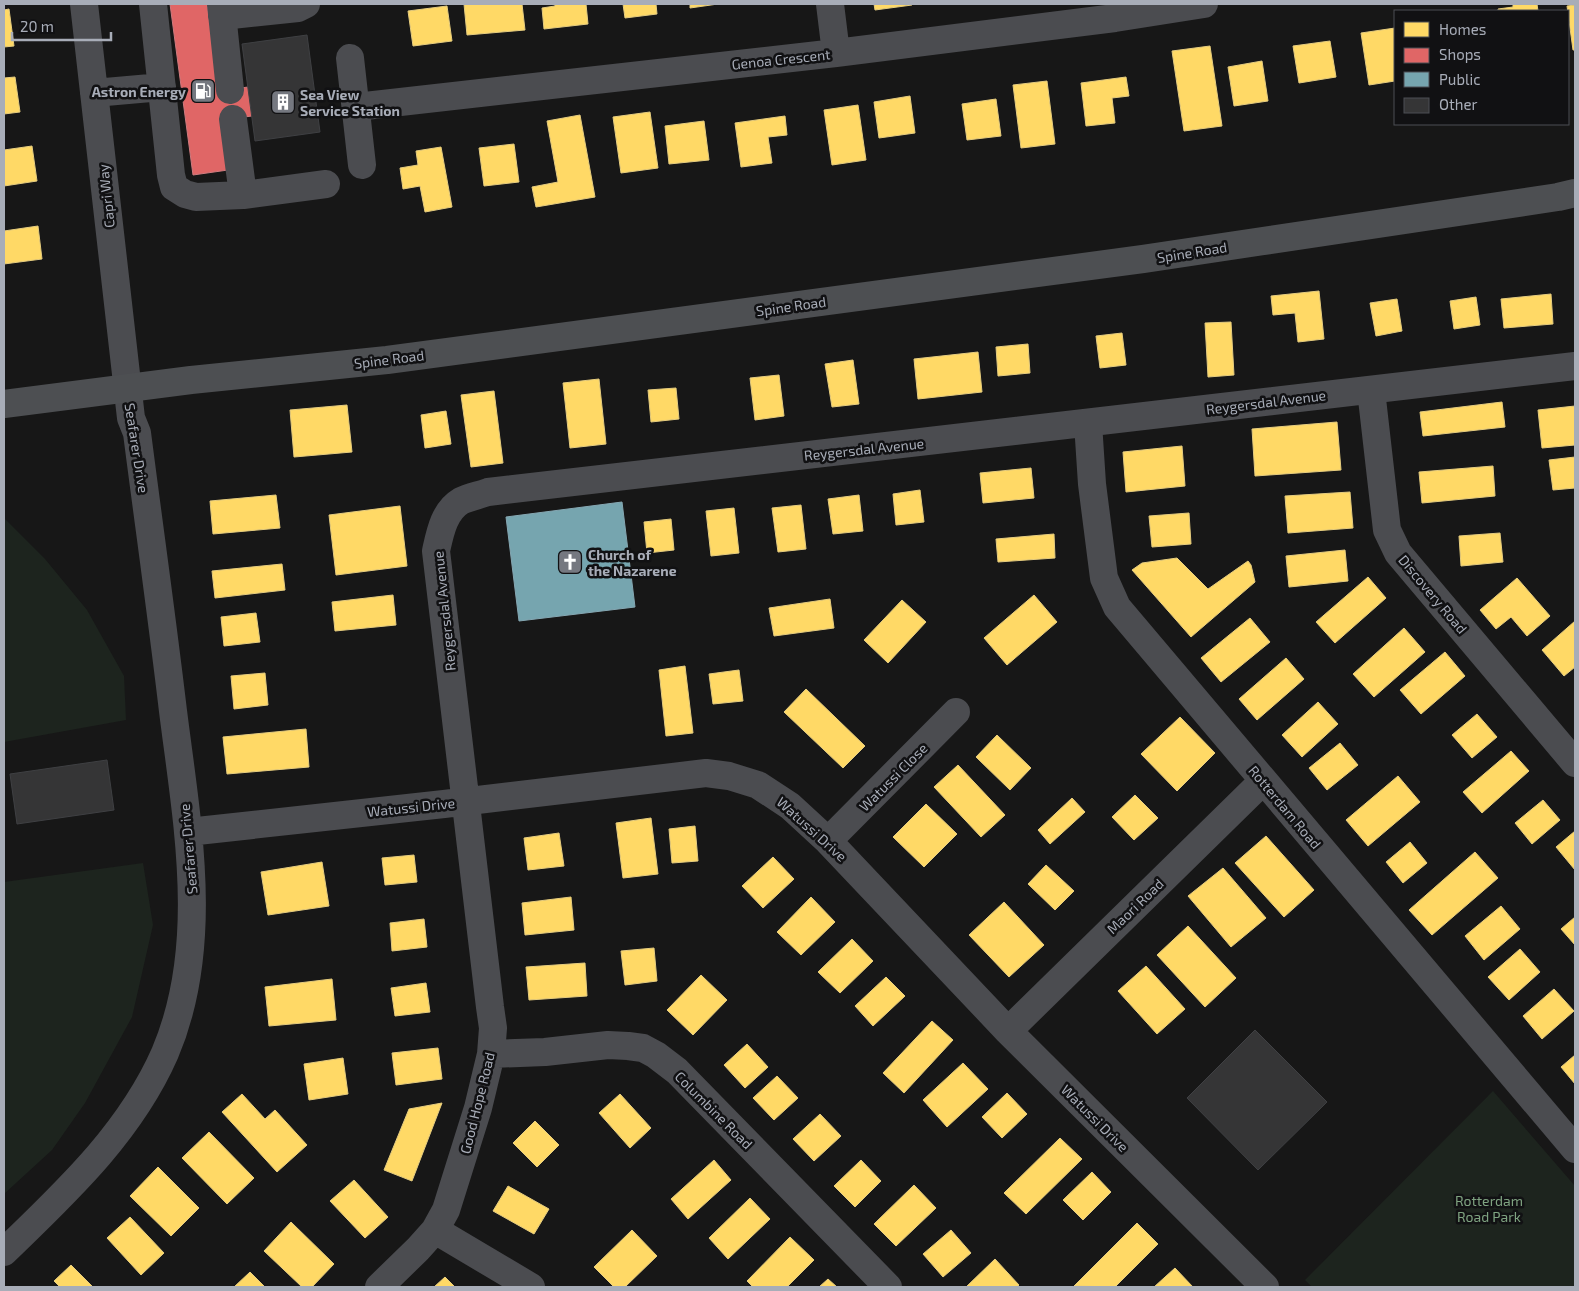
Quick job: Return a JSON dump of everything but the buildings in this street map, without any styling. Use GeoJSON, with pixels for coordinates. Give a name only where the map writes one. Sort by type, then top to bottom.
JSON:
{"type":"FeatureCollection","features":[{"type":"Feature","properties":{"kind":"main road","name":"Spine Road"},"geometry":{"type":"LineString","coordinates":[[4,404],[397,358],[1143,260],[1575,194]]}},
{"type":"Feature","properties":{"kind":"street","name":"Capri Way"},"geometry":{"type":"LineString","coordinates":[[84,4],[128,388]]}},
{"type":"Feature","properties":{"kind":"street"},"geometry":{"type":"LineString","coordinates":[[153,4],[171,175],[174,187],[185,194],[196,197],[243,194],[326,184]]}},
{"type":"Feature","properties":{"kind":"street"},"geometry":{"type":"LineString","coordinates":[[230,90],[222,10],[298,8],[306,4]]}},
{"type":"Feature","properties":{"kind":"street"},"geometry":{"type":"LineString","coordinates":[[830,4],[836,53]]}},
{"type":"Feature","properties":{"kind":"street","name":"Genoa Crescent"},"geometry":{"type":"LineString","coordinates":[[356,106],[836,53],[1115,18],[1204,4]]}},
{"type":"Feature","properties":{"kind":"street"},"geometry":{"type":"LineString","coordinates":[[350,58],[362,165]]}},
{"type":"Feature","properties":{"kind":"street"},"geometry":{"type":"LineString","coordinates":[[94,93],[162,87]]}},
{"type":"Feature","properties":{"kind":"street"},"geometry":{"type":"LineString","coordinates":[[233,119],[243,194]]}},
{"type":"Feature","properties":{"kind":"street","name":"Reygersdal Avenue"},"geometry":{"type":"LineString","coordinates":[[466,801],[436,551],[441,531],[449,512],[461,502],[488,492],[1575,366]]}},
{"type":"Feature","properties":{"kind":"street","name":"Seafarer Drive"},"geometry":{"type":"LineString","coordinates":[[4,1252],[84,1173],[125,1122],[150,1082],[165,1052],[180,1007],[189,958],[192,902],[188,832],[140,452],[137,433],[131,418],[128,388]]}},
{"type":"Feature","properties":{"kind":"street","name":"Discovery Road"},"geometry":{"type":"LineString","coordinates":[[1371,390],[1387,530],[1398,553],[1575,763]]}},
{"type":"Feature","properties":{"kind":"street","name":"Rotterdam Road"},"geometry":{"type":"LineString","coordinates":[[1088,423],[1092,484],[1104,578],[1117,607],[1575,1149]]}},
{"type":"Feature","properties":{"kind":"street","name":"Watussi Close"},"geometry":{"type":"LineString","coordinates":[[828,841],[956,712]]}},
{"type":"Feature","properties":{"kind":"street","name":"Watussi Drive"},"geometry":{"type":"LineString","coordinates":[[188,832],[706,773],[729,776],[758,785],[790,806],[828,841],[1008,1031],[1265,1287]]}},
{"type":"Feature","properties":{"kind":"street","name":"Maori Road"},"geometry":{"type":"LineString","coordinates":[[1008,1031],[1263,781]]}},
{"type":"Feature","properties":{"kind":"street","name":"Good Hope Road"},"geometry":{"type":"LineString","coordinates":[[379,1287],[435,1230],[446,1210],[478,1108],[491,1054],[492,1028],[466,801]]}},
{"type":"Feature","properties":{"kind":"street","name":"Columbine Road"},"geometry":{"type":"LineString","coordinates":[[491,1054],[545,1052],[608,1045],[643,1048],[656,1055],[676,1071],[888,1287]]}},
{"type":"Feature","properties":{"kind":"street"},"geometry":{"type":"LineString","coordinates":[[435,1230],[531,1287]]}},
{"type":"Feature","properties":{"kind":"green space"},"geometry":{"type":"Polygon","coordinates":[[[4,518],[45,559],[87,610],[124,676],[126,720],[4,742],[4,518]]]}},
{"type":"Feature","properties":{"kind":"green space"},"geometry":{"type":"Polygon","coordinates":[[[143,863],[153,925],[132,1017],[85,1103],[52,1150],[4,1194],[4,882],[143,863]]]}},
{"type":"Feature","properties":{"kind":"green space","name":"Rotterdam Road Park"},"geometry":{"type":"Polygon","coordinates":[[[1493,1091],[1575,1186],[1575,1287],[1312,1287],[1305,1280],[1493,1091]]]}},
{"type":"Feature","properties":{"kind":"place","name":"Astron Energy"},"geometry":{"type":"Point","coordinates":[203,91]}},
{"type":"Feature","properties":{"kind":"place","name":"Sea View Service Station"},"geometry":{"type":"Point","coordinates":[283,102]}},
{"type":"Feature","properties":{"kind":"place","name":"Church of the Nazarene"},"geometry":{"type":"Point","coordinates":[570,562]}}]}
